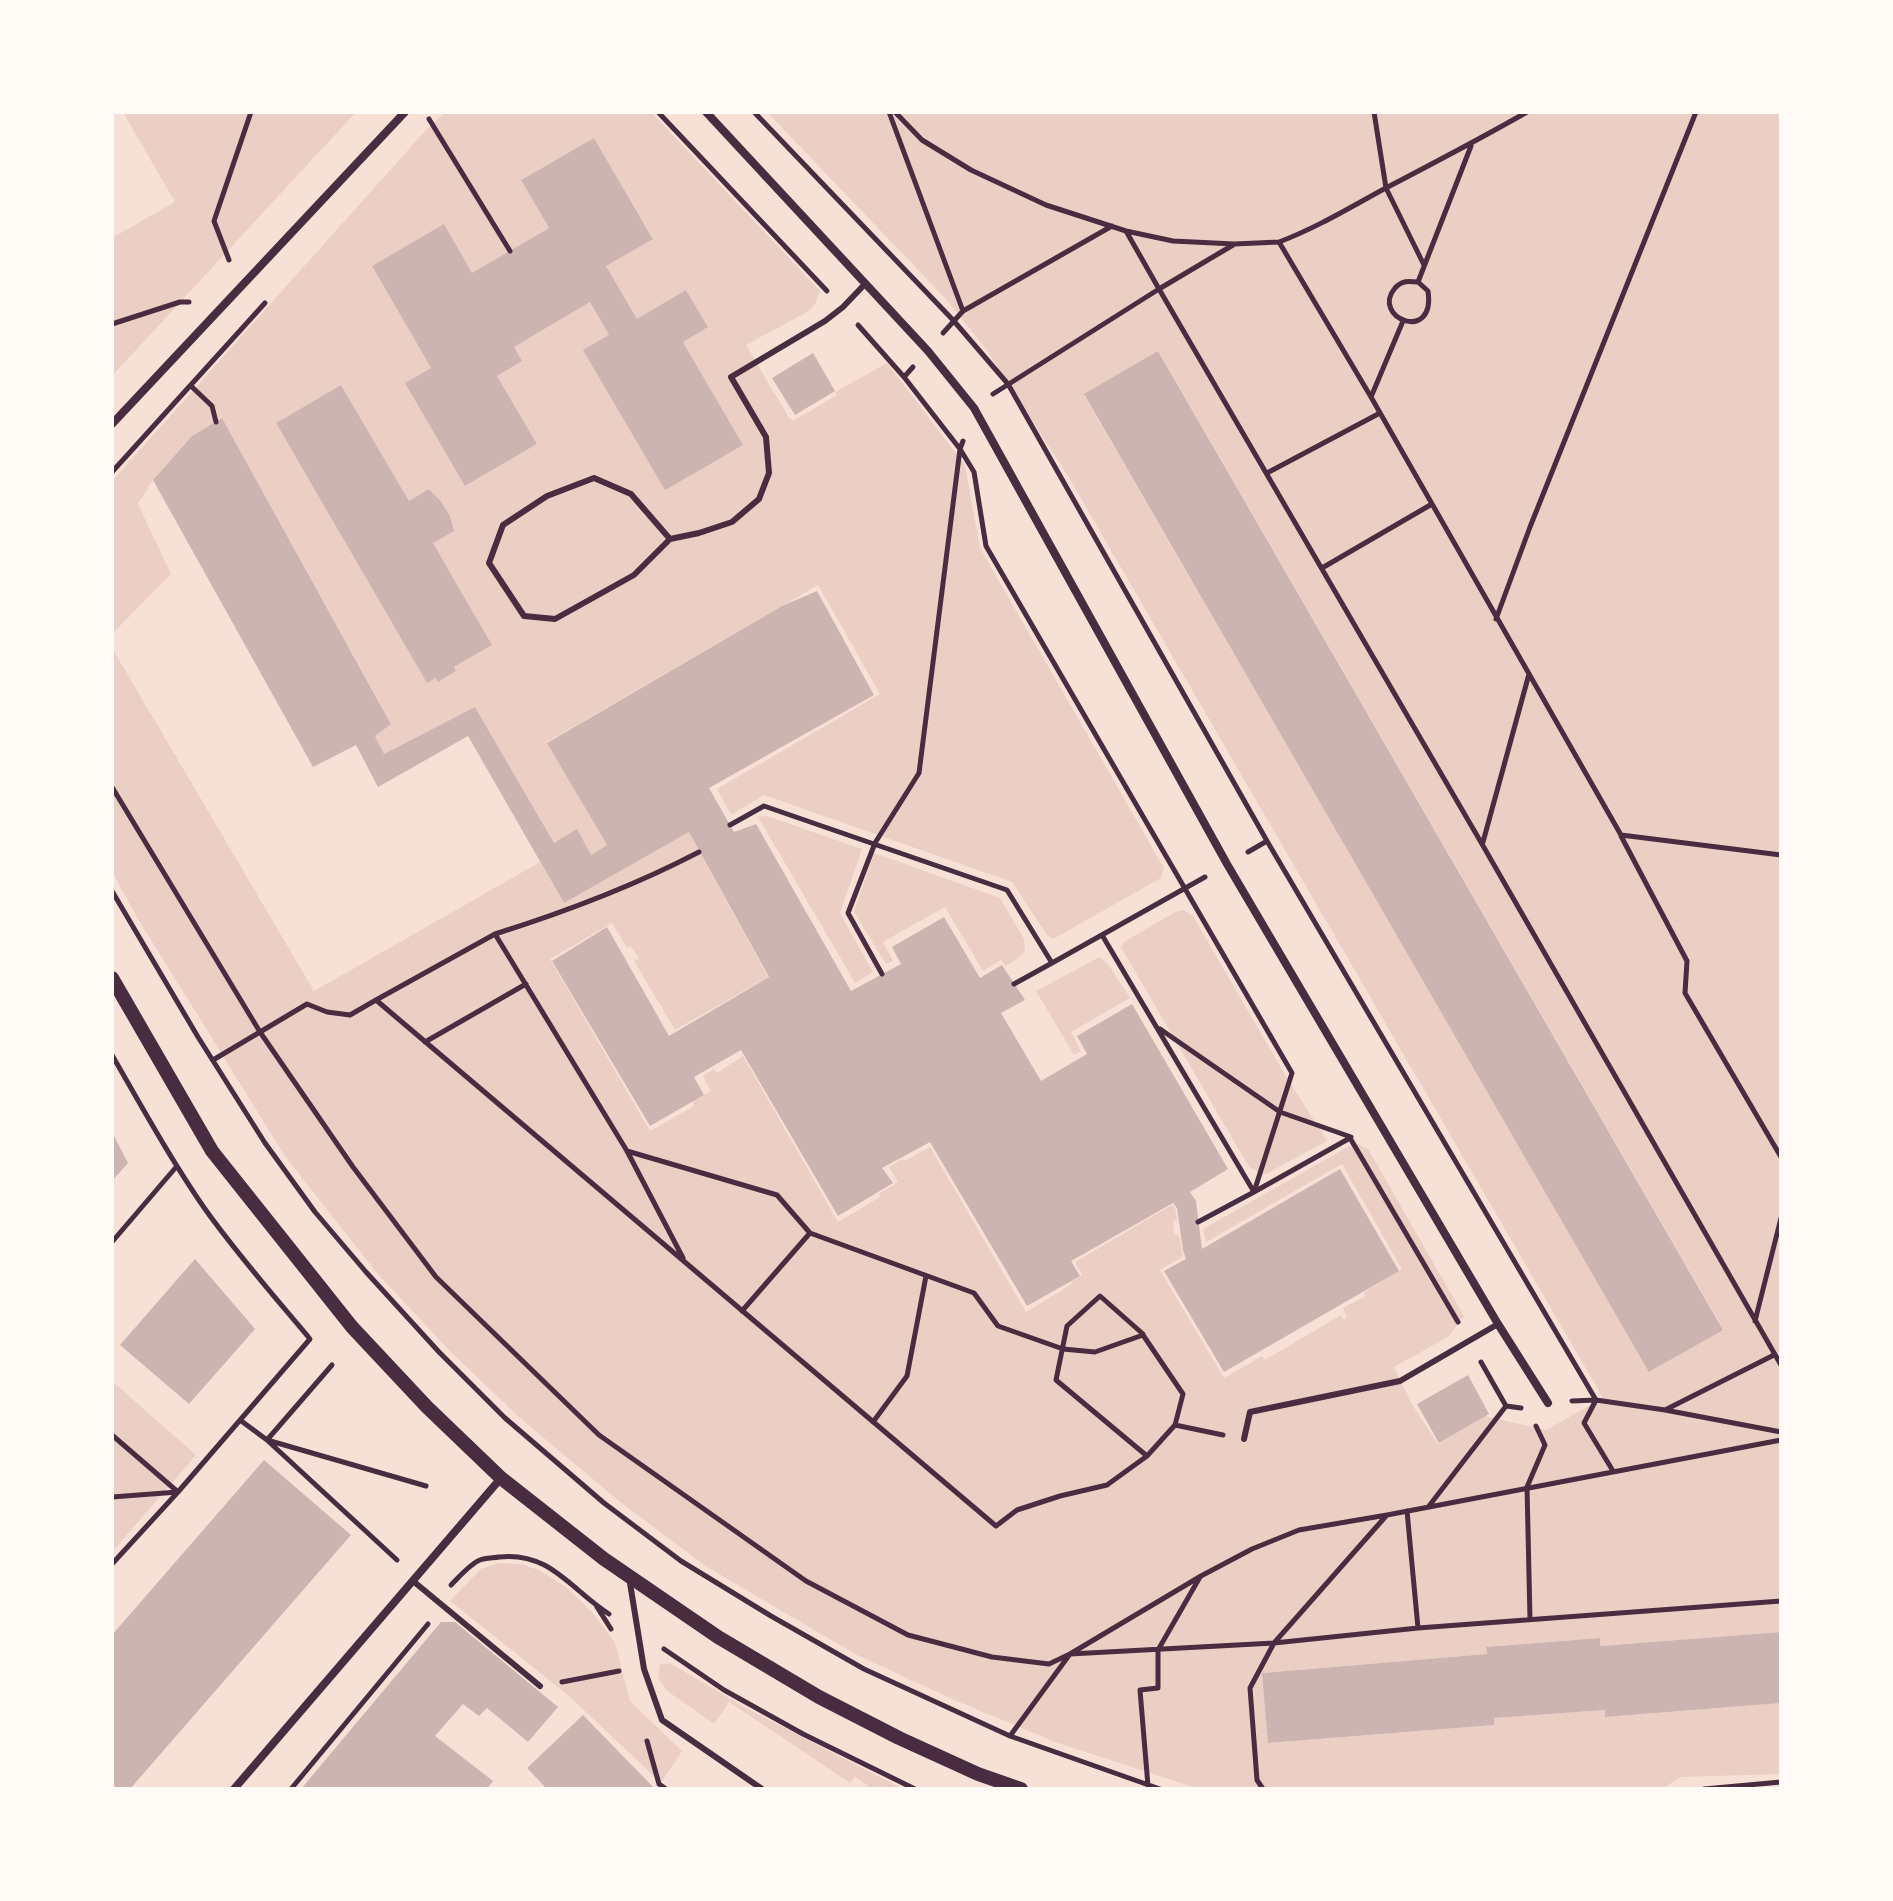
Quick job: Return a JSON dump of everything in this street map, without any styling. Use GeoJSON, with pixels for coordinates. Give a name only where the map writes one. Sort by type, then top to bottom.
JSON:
{"type":"FeatureCollection","features":[{"type":"Feature","properties":{"kind":"street"},"geometry":{"type":"LineString","coordinates":[[112,424],[405,112]]}},
{"type":"Feature","properties":{"kind":"street"},"geometry":{"type":"LineString","coordinates":[[706,112],[928,351],[974,408],[1227,864],[1498,1324],[1548,1403]]}},
{"type":"Feature","properties":{"kind":"street"},"geometry":{"type":"LineString","coordinates":[[112,978],[212,1151],[352,1327],[427,1407],[501,1478],[629,1577],[718,1637],[819,1697],[899,1738],[978,1774],[1021,1789]]}},
{"type":"Feature","properties":{"kind":"street"},"geometry":{"type":"LineString","coordinates":[[234,1789],[501,1478]]}},
{"type":"Feature","properties":{"kind":"lane"},"geometry":{"type":"LineString","coordinates":[[670,539],[631,494],[594,478],[547,496],[503,525],[489,563],[524,616],[555,619],[634,575],[670,539],[732,522],[759,499],[769,473],[766,437],[731,377],[825,321],[864,285]]}},
{"type":"Feature","properties":{"kind":"lane"},"geometry":{"type":"LineString","coordinates":[[1244,1439],[1250,1412],[1400,1381],[1498,1324]]}},
{"type":"Feature","properties":{"kind":"lane"},"geometry":{"type":"LineString","coordinates":[[629,1577],[644,1669],[662,1720],[762,1789]]}},
{"type":"Feature","properties":{"kind":"lane"},"geometry":{"type":"LineString","coordinates":[[413,1581],[540,1686]]}},
{"type":"Feature","properties":{"kind":"path"},"geometry":{"type":"LineString","coordinates":[[229,260],[214,221],[251,112]]}},
{"type":"Feature","properties":{"kind":"path"},"geometry":{"type":"LineString","coordinates":[[658,112],[843,307],[904,377],[974,472],[986,546],[1292,1073],[1254,1192]]}},
{"type":"Feature","properties":{"kind":"path"},"geometry":{"type":"LineString","coordinates":[[754,112],[953,320],[1008,384],[1267,841],[1596,1400]]}},
{"type":"Feature","properties":{"kind":"path"},"geometry":{"type":"LineString","coordinates":[[889,112],[963,311],[1112,226]]}},
{"type":"Feature","properties":{"kind":"path"},"geometry":{"type":"LineString","coordinates":[[895,112],[922,140],[971,170],[1046,205],[1126,231],[1173,241],[1234,244],[1279,242],[1310,230],[1527,112]]}},
{"type":"Feature","properties":{"kind":"path"},"geometry":{"type":"LineString","coordinates":[[1374,112],[1386,188],[1425,266]]}},
{"type":"Feature","properties":{"kind":"path"},"geometry":{"type":"LineString","coordinates":[[1496,619],[1696,112]]}},
{"type":"Feature","properties":{"kind":"path"},"geometry":{"type":"LineString","coordinates":[[429,119],[510,251]]}},
{"type":"Feature","properties":{"kind":"path"},"geometry":{"type":"LineString","coordinates":[[1418,282],[1471,145]]}},
{"type":"Feature","properties":{"kind":"path"},"geometry":{"type":"LineString","coordinates":[[1126,231],[1781,1365]]}},
{"type":"Feature","properties":{"kind":"path"},"geometry":{"type":"LineString","coordinates":[[1279,242],[1621,835],[1687,961],[1685,993],[1781,1157]]}},
{"type":"Feature","properties":{"kind":"path"},"geometry":{"type":"LineString","coordinates":[[1008,384],[1234,244]]}},
{"type":"Feature","properties":{"kind":"path"},"geometry":{"type":"LineString","coordinates":[[1408,280],[1418,282],[1428,291],[1430,303],[1426,315],[1416,321],[1403,321],[1394,316],[1390,306],[1391,293],[1398,284],[1408,280]]}},
{"type":"Feature","properties":{"kind":"path"},"geometry":{"type":"LineString","coordinates":[[112,324],[180,302],[189,302]]}},
{"type":"Feature","properties":{"kind":"path"},"geometry":{"type":"LineString","coordinates":[[1371,397],[1403,321]]}},
{"type":"Feature","properties":{"kind":"path"},"geometry":{"type":"LineString","coordinates":[[904,377],[928,351]]}},
{"type":"Feature","properties":{"kind":"path"},"geometry":{"type":"LineString","coordinates":[[191,386],[212,406],[216,422]]}},
{"type":"Feature","properties":{"kind":"path"},"geometry":{"type":"LineString","coordinates":[[1267,473],[1380,413]]}},
{"type":"Feature","properties":{"kind":"path"},"geometry":{"type":"LineString","coordinates":[[882,974],[848,913],[875,843],[919,773],[960,449]]}},
{"type":"Feature","properties":{"kind":"path"},"geometry":{"type":"LineString","coordinates":[[1322,568],[1432,504]]}},
{"type":"Feature","properties":{"kind":"path"},"geometry":{"type":"LineString","coordinates":[[1482,844],[1529,673]]}},
{"type":"Feature","properties":{"kind":"path"},"geometry":{"type":"LineString","coordinates":[[112,787],[260,1032],[353,1167],[436,1277],[599,1435],[806,1581],[908,1635],[992,1657],[1049,1664],[1201,1576],[1252,1549],[1299,1530],[1781,1440]]}},
{"type":"Feature","properties":{"kind":"path"},"geometry":{"type":"LineString","coordinates":[[730,825],[764,806],[1007,890],[1052,963]]}},
{"type":"Feature","properties":{"kind":"path"},"geometry":{"type":"LineString","coordinates":[[1621,835],[1781,855]]}},
{"type":"Feature","properties":{"kind":"path"},"geometry":{"type":"LineString","coordinates":[[1014,984],[1267,841]]}},
{"type":"Feature","properties":{"kind":"path"},"geometry":{"type":"LineString","coordinates":[[213,1060],[307,1004],[327,1012],[350,1015],[495,934],[566,911],[699,852]]}},
{"type":"Feature","properties":{"kind":"path"},"geometry":{"type":"LineString","coordinates":[[112,891],[265,1143],[315,1212],[439,1352],[505,1418],[604,1503],[681,1561],[864,1669],[1010,1736],[1160,1789]]}},
{"type":"Feature","properties":{"kind":"path"},"geometry":{"type":"LineString","coordinates":[[495,934],[627,1151],[686,1263]]}},
{"type":"Feature","properties":{"kind":"path"},"geometry":{"type":"LineString","coordinates":[[1102,935],[1254,1192]]}},
{"type":"Feature","properties":{"kind":"path"},"geometry":{"type":"LineString","coordinates":[[425,1042],[526,984]]}},
{"type":"Feature","properties":{"kind":"path"},"geometry":{"type":"LineString","coordinates":[[376,1000],[996,1526],[1017,1510],[1107,1485],[1147,1456],[1175,1425],[1183,1394],[1143,1335],[1100,1296],[1067,1326],[1056,1380],[1147,1456]]}},
{"type":"Feature","properties":{"kind":"path"},"geometry":{"type":"LineString","coordinates":[[1156,1027],[1280,1112],[1350,1138],[1506,1406]]}},
{"type":"Feature","properties":{"kind":"path"},"geometry":{"type":"LineString","coordinates":[[112,1055],[206,1209],[310,1339],[112,1564]]}},
{"type":"Feature","properties":{"kind":"path"},"geometry":{"type":"LineString","coordinates":[[1198,1222],[1350,1138]]}},
{"type":"Feature","properties":{"kind":"path"},"geometry":{"type":"LineString","coordinates":[[627,1151],[777,1195],[810,1233],[974,1293],[998,1326],[1063,1349],[1095,1352],[1143,1335]]}},
{"type":"Feature","properties":{"kind":"path"},"geometry":{"type":"LineString","coordinates":[[112,1242],[177,1166]]}},
{"type":"Feature","properties":{"kind":"path"},"geometry":{"type":"LineString","coordinates":[[1755,1321],[1781,1218]]}},
{"type":"Feature","properties":{"kind":"path"},"geometry":{"type":"LineString","coordinates":[[742,1311],[810,1233]]}},
{"type":"Feature","properties":{"kind":"path"},"geometry":{"type":"LineString","coordinates":[[873,1422],[907,1376],[926,1276]]}},
{"type":"Feature","properties":{"kind":"path"},"geometry":{"type":"LineString","coordinates":[[1665,1410],[1775,1355]]}},
{"type":"Feature","properties":{"kind":"path"},"geometry":{"type":"LineString","coordinates":[[267,1440],[332,1365]]}},
{"type":"Feature","properties":{"kind":"path"},"geometry":{"type":"LineString","coordinates":[[1596,1400],[1584,1423],[1613,1471]]}},
{"type":"Feature","properties":{"kind":"path"},"geometry":{"type":"LineString","coordinates":[[1506,1406],[1526,1409],[1548,1403],[1596,1400],[1781,1432]]}},
{"type":"Feature","properties":{"kind":"path"},"geometry":{"type":"LineString","coordinates":[[1428,1507],[1506,1406]]}},
{"type":"Feature","properties":{"kind":"path"},"geometry":{"type":"LineString","coordinates":[[1526,1409],[1545,1445],[1527,1487],[1530,1619]]}},
{"type":"Feature","properties":{"kind":"path"},"geometry":{"type":"LineString","coordinates":[[240,1420],[267,1440],[398,1561]]}},
{"type":"Feature","properties":{"kind":"path"},"geometry":{"type":"LineString","coordinates":[[1175,1425],[1244,1439]]}},
{"type":"Feature","properties":{"kind":"path"},"geometry":{"type":"LineString","coordinates":[[112,1435],[178,1492]]}},
{"type":"Feature","properties":{"kind":"path"},"geometry":{"type":"LineString","coordinates":[[267,1440],[426,1486]]}},
{"type":"Feature","properties":{"kind":"path"},"geometry":{"type":"LineString","coordinates":[[112,1497],[178,1492]]}},
{"type":"Feature","properties":{"kind":"path"},"geometry":{"type":"LineString","coordinates":[[1407,1511],[1418,1628]]}},
{"type":"Feature","properties":{"kind":"path"},"geometry":{"type":"LineString","coordinates":[[1263,1789],[1257,1780],[1250,1688],[1274,1643],[1387,1515]]}},
{"type":"Feature","properties":{"kind":"path"},"geometry":{"type":"LineString","coordinates":[[291,1789],[434,1616],[438,1602],[459,1576],[480,1560],[506,1556],[525,1557],[543,1563],[567,1579],[597,1606],[724,1690],[803,1734],[915,1789]]}},
{"type":"Feature","properties":{"kind":"path"},"geometry":{"type":"LineString","coordinates":[[1148,1786],[1140,1690],[1158,1688],[1158,1650],[1201,1576]]}},
{"type":"Feature","properties":{"kind":"path"},"geometry":{"type":"LineString","coordinates":[[1070,1654],[1274,1643],[1418,1628],[1781,1601]]}},
{"type":"Feature","properties":{"kind":"path"},"geometry":{"type":"LineString","coordinates":[[1010,1736],[1070,1654]]}},
{"type":"Feature","properties":{"kind":"path"},"geometry":{"type":"LineString","coordinates":[[540,1686],[644,1669]]}},
{"type":"Feature","properties":{"kind":"path"},"geometry":{"type":"LineString","coordinates":[[1704,1789],[1781,1782]]}},
{"type":"Feature","properties":{"kind":"shaded area"},"geometry":{"type":"Polygon","coordinates":[[[123,112],[356,112],[112,376],[112,238],[175,202],[123,112]]]}},
{"type":"Feature","properties":{"kind":"shaded area"},"geometry":{"type":"Polygon","coordinates":[[[445,112],[651,112],[820,291],[809,311],[746,345],[789,418],[793,421],[837,395],[835,392],[887,363],[965,465],[980,548],[1164,868],[1161,878],[1053,939],[1047,935],[1012,882],[764,795],[731,815],[717,789],[880,694],[818,585],[547,742],[607,845],[591,855],[577,830],[554,843],[475,707],[384,754],[375,736],[391,723],[222,418],[192,436],[153,480],[138,504],[171,574],[112,634],[112,481],[445,112]],[[594,138],[521,180],[549,228],[472,273],[443,225],[372,266],[431,368],[465,486],[537,444],[497,376],[522,361],[514,347],[590,302],[609,335],[743,445],[683,342],[708,327],[687,291],[637,319],[606,266],[653,238],[594,138]],[[341,385],[276,423],[427,682],[436,678],[439,681],[456,671],[454,667],[492,645],[433,543],[450,516],[430,489],[409,501],[341,385]]]}},
{"type":"Feature","properties":{"kind":"shaded area"},"geometry":{"type":"Polygon","coordinates":[[[767,112],[1781,112],[1781,1632],[1600,1646],[1599,1638],[1486,1647],[1487,1654],[1262,1673],[1269,1743],[1494,1725],[1494,1718],[1605,1710],[1606,1717],[1781,1703],[1781,1774],[1681,1777],[1662,1789],[1205,1789],[1055,1742],[857,1655],[707,1567],[619,1501],[521,1419],[448,1349],[376,1272],[285,1156],[138,919],[112,872],[112,648],[314,991],[540,862],[564,903],[689,832],[768,977],[675,1030],[634,961],[639,958],[631,946],[627,948],[612,923],[550,959],[650,1131],[694,1106],[693,1102],[711,1091],[703,1076],[714,1069],[717,1073],[743,1056],[838,1222],[880,1197],[879,1194],[898,1182],[889,1167],[930,1147],[1026,1312],[1082,1275],[1075,1262],[1172,1205],[1177,1220],[1173,1221],[1174,1235],[1179,1235],[1183,1256],[1160,1270],[1224,1378],[1262,1356],[1265,1360],[1341,1315],[1344,1320],[1347,1317],[1343,1308],[1402,1269],[1342,1164],[1206,1242],[1203,1229],[1353,1144],[1358,1144],[1368,1149],[1464,1316],[1448,1337],[1394,1367],[1413,1406],[1438,1444],[1485,1416],[1546,1430],[1603,1398],[1069,478],[986,349],[945,298],[767,112]],[[1159,352],[1084,395],[1650,1372],[1723,1329],[1159,352]]]}},
{"type":"Feature","properties":{"kind":"shaded area"},"geometry":{"type":"Polygon","coordinates":[[[767,816],[862,849],[840,913],[873,972],[855,983],[758,817],[767,816]]]}},
{"type":"Feature","properties":{"kind":"shaded area"},"geometry":{"type":"Polygon","coordinates":[[[874,853],[1000,898],[1024,939],[1025,951],[1005,966],[1001,960],[983,971],[945,907],[883,942],[893,961],[886,964],[854,912],[874,853]]]}},
{"type":"Feature","properties":{"kind":"shaded area"},"geometry":{"type":"Polygon","coordinates":[[[1184,910],[1193,916],[1327,1141],[1268,1173],[1263,1174],[1249,1167],[1121,947],[1124,942],[1175,912],[1184,910]]]}},
{"type":"Feature","properties":{"kind":"shaded area"},"geometry":{"type":"Polygon","coordinates":[[[1100,957],[1130,998],[1071,1032],[1081,1051],[1074,1055],[1036,991],[1100,957]]]}},
{"type":"Feature","properties":{"kind":"shaded area"},"geometry":{"type":"Polygon","coordinates":[[[112,1381],[196,1455],[112,1552],[112,1381]]]}},
{"type":"Feature","properties":{"kind":"shaded area"},"geometry":{"type":"Polygon","coordinates":[[[499,1563],[520,1564],[539,1570],[567,1588],[594,1614],[615,1643],[630,1701],[682,1751],[661,1783],[568,1695],[450,1601],[481,1569],[499,1563]]]}},
{"type":"Feature","properties":{"kind":"shaded area"},"geometry":{"type":"Polygon","coordinates":[[[670,1663],[744,1707],[903,1789],[872,1789],[855,1777],[850,1783],[729,1702],[714,1724],[666,1690],[658,1677],[660,1664],[670,1663]]]}},
{"type":"Feature","properties":{"kind":"building"},"geometry":{"type":"Polygon","coordinates":[[[594,138],[653,239],[606,266],[637,319],[686,290],[708,327],[683,342],[743,445],[665,490],[583,350],[609,335],[590,302],[514,347],[522,361],[497,376],[537,444],[465,486],[405,383],[431,368],[372,266],[444,224],[472,273],[549,228],[521,180],[594,138]]]}},
{"type":"Feature","properties":{"kind":"building"},"geometry":{"type":"Polygon","coordinates":[[[1158,351],[1723,1330],[1649,1372],[1084,394],[1158,351]]]}},
{"type":"Feature","properties":{"kind":"building"},"geometry":{"type":"Polygon","coordinates":[[[813,353],[835,391],[795,415],[772,378],[813,353]]]}},
{"type":"Feature","properties":{"kind":"building"},"geometry":{"type":"Polygon","coordinates":[[[341,385],[409,501],[429,489],[450,516],[454,531],[433,543],[492,645],[454,667],[456,671],[438,682],[436,678],[427,683],[276,423],[341,385]]]}},
{"type":"Feature","properties":{"kind":"building"},"geometry":{"type":"Polygon","coordinates":[[[222,418],[391,724],[375,736],[384,754],[475,707],[554,843],[577,829],[591,855],[607,845],[547,743],[782,606],[817,591],[874,695],[709,788],[734,832],[756,824],[851,991],[901,964],[892,947],[944,917],[980,978],[1002,965],[1025,1000],[1001,1013],[1041,1081],[1087,1054],[1077,1036],[1132,1004],[1228,1169],[1190,1192],[1196,1201],[1202,1249],[1340,1169],[1399,1271],[1224,1372],[1164,1271],[1186,1259],[1177,1208],[1173,1203],[1071,1261],[1080,1276],[1027,1306],[930,1142],[882,1168],[893,1183],[838,1216],[741,1050],[694,1077],[704,1095],[650,1126],[552,961],[607,927],[669,1036],[769,977],[689,832],[564,903],[468,736],[378,787],[356,745],[313,767],[153,480],[192,436],[222,418]]]}},
{"type":"Feature","properties":{"kind":"building"},"geometry":{"type":"Polygon","coordinates":[[[112,1132],[128,1163],[112,1181],[112,1132]]]}},
{"type":"Feature","properties":{"kind":"building"},"geometry":{"type":"Polygon","coordinates":[[[195,1259],[255,1329],[189,1404],[120,1345],[195,1259]]]}},
{"type":"Feature","properties":{"kind":"building"},"geometry":{"type":"Polygon","coordinates":[[[1468,1375],[1489,1414],[1439,1443],[1417,1404],[1468,1375]]]}},
{"type":"Feature","properties":{"kind":"building"},"geometry":{"type":"Polygon","coordinates":[[[264,1460],[351,1535],[130,1789],[112,1789],[112,1635],[264,1460]]]}},
{"type":"Feature","properties":{"kind":"building"},"geometry":{"type":"Polygon","coordinates":[[[441,1622],[455,1622],[558,1707],[528,1742],[487,1708],[479,1716],[463,1704],[435,1736],[493,1781],[487,1789],[301,1789],[441,1622]]]}},
{"type":"Feature","properties":{"kind":"building"},"geometry":{"type":"Polygon","coordinates":[[[1781,1632],[1781,1703],[1605,1717],[1605,1710],[1494,1718],[1494,1725],[1268,1743],[1262,1673],[1487,1654],[1486,1647],[1600,1638],[1600,1646],[1781,1632]]]}},
{"type":"Feature","properties":{"kind":"building"},"geometry":{"type":"Polygon","coordinates":[[[583,1715],[655,1789],[547,1789],[527,1768],[583,1715]]]}}]}
